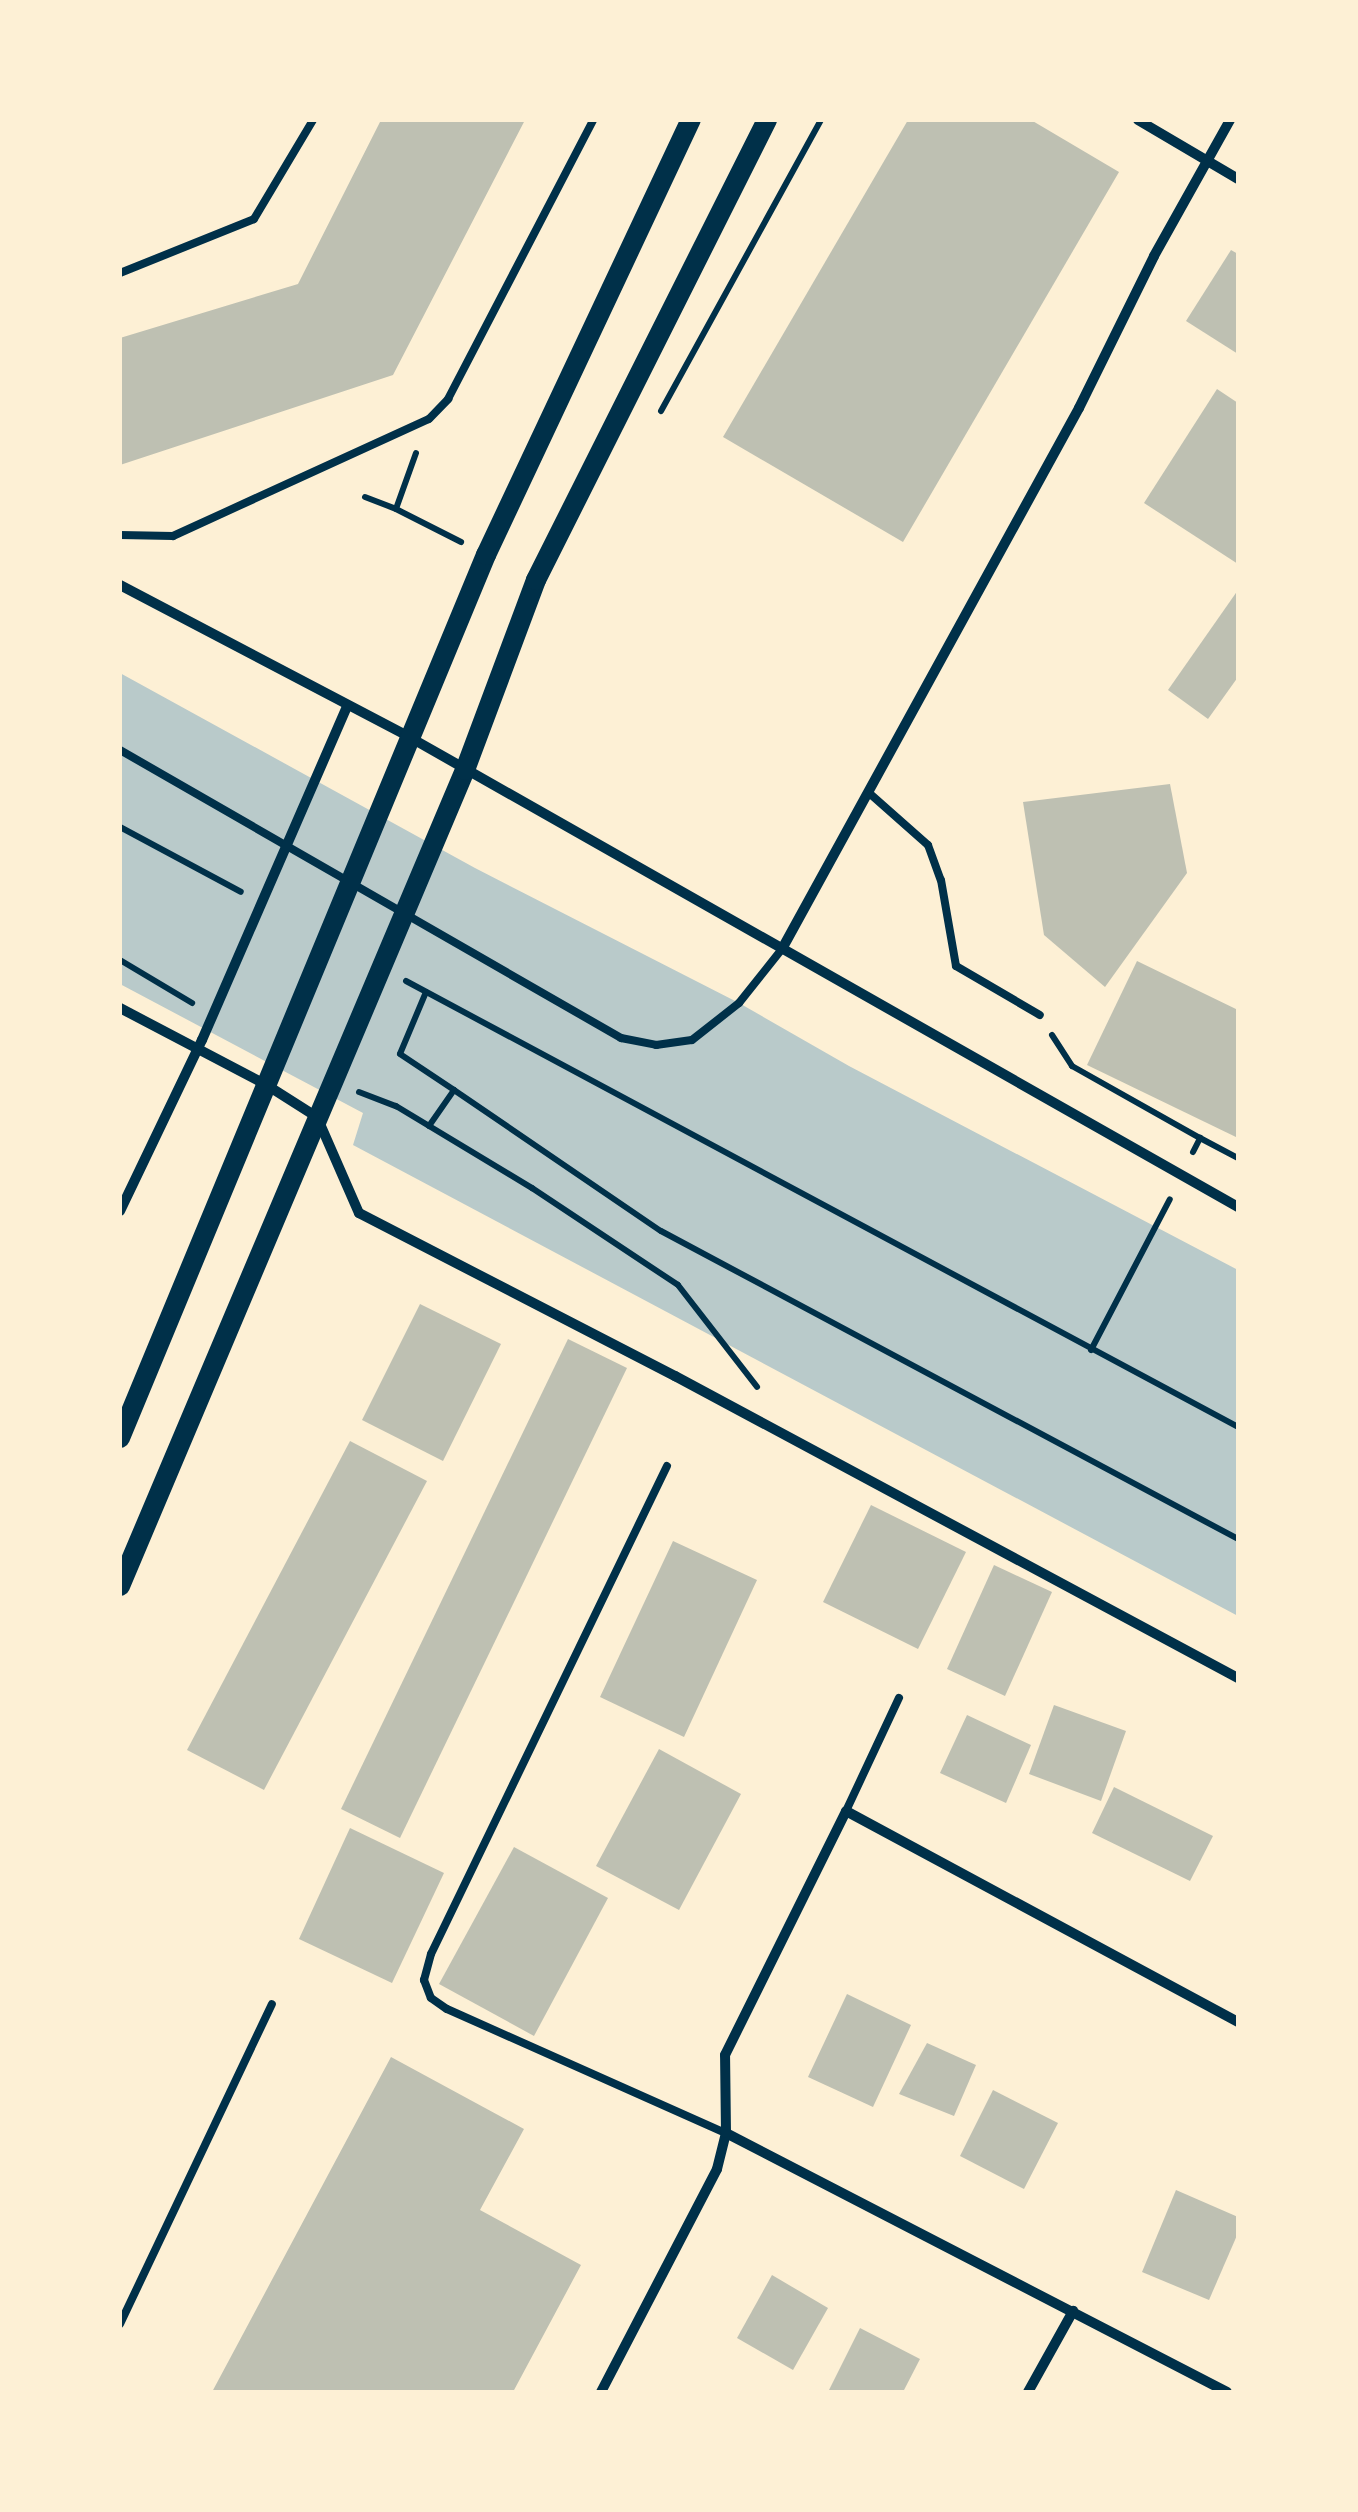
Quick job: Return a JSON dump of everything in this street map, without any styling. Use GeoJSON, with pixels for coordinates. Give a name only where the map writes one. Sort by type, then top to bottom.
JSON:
{"type":"FeatureCollection","features":[{"type":"Feature","properties":{"kind":"main road"},"geometry":{"type":"LineString","coordinates":[[120,1438],[486,555],[691,120]]}},
{"type":"Feature","properties":{"kind":"main road"},"geometry":{"type":"LineString","coordinates":[[120,1586],[465,770],[536,580],[767,120]]}},
{"type":"Feature","properties":{"kind":"street"},"geometry":{"type":"LineString","coordinates":[[1138,120],[1238,178]]}},
{"type":"Feature","properties":{"kind":"street"},"geometry":{"type":"LineString","coordinates":[[782,949],[1230,120]]}},
{"type":"Feature","properties":{"kind":"street"},"geometry":{"type":"LineString","coordinates":[[120,585],[411,738],[1238,1207]]}},
{"type":"Feature","properties":{"kind":"street"},"geometry":{"type":"LineString","coordinates":[[120,1211],[200,1045],[348,705]]}},
{"type":"Feature","properties":{"kind":"street"},"geometry":{"type":"LineString","coordinates":[[120,1008],[321,1108],[359,1213],[688,1382],[1238,1678]]}},
{"type":"Feature","properties":{"kind":"street"},"geometry":{"type":"LineString","coordinates":[[601,2392],[717,2169],[726,2132],[726,2055],[846,1811],[1238,2022]]}},
{"type":"Feature","properties":{"kind":"street"},"geometry":{"type":"LineString","coordinates":[[726,2132],[1226,2392]]}},
{"type":"Feature","properties":{"kind":"street"},"geometry":{"type":"LineString","coordinates":[[1028,2392],[1073,2311]]}},
{"type":"Feature","properties":{"kind":"lane"},"geometry":{"type":"LineString","coordinates":[[120,273],[254,218],[313,120]]}},
{"type":"Feature","properties":{"kind":"lane"},"geometry":{"type":"LineString","coordinates":[[120,535],[173,536],[429,419],[448,399],[593,120]]}},
{"type":"Feature","properties":{"kind":"lane"},"geometry":{"type":"LineString","coordinates":[[120,750],[621,1038],[656,1045],[692,1040],[739,1003],[782,949]]}},
{"type":"Feature","properties":{"kind":"lane"},"geometry":{"type":"LineString","coordinates":[[868,792],[928,845],[941,880],[956,966],[1040,1014]]}},
{"type":"Feature","properties":{"kind":"lane"},"geometry":{"type":"LineString","coordinates":[[667,1466],[440,1937],[424,1980],[431,1998],[447,2009],[726,2132]]}},
{"type":"Feature","properties":{"kind":"lane"},"geometry":{"type":"LineString","coordinates":[[846,1811],[899,1698]]}},
{"type":"Feature","properties":{"kind":"lane"},"geometry":{"type":"LineString","coordinates":[[120,2324],[272,2004]]}},
{"type":"Feature","properties":{"kind":"path"},"geometry":{"type":"LineString","coordinates":[[365,497],[396,509]]}},
{"type":"Feature","properties":{"kind":"path"},"geometry":{"type":"LineString","coordinates":[[120,827],[256,900]]}},
{"type":"Feature","properties":{"kind":"path"},"geometry":{"type":"LineString","coordinates":[[120,960],[212,1016]]}},
{"type":"Feature","properties":{"kind":"path"},"geometry":{"type":"LineString","coordinates":[[392,973],[1238,1428]]}},
{"type":"Feature","properties":{"kind":"path"},"geometry":{"type":"LineString","coordinates":[[426,992],[400,1054],[661,1231],[1238,1540]]}},
{"type":"Feature","properties":{"kind":"path"},"geometry":{"type":"LineString","coordinates":[[1040,1014],[1072,1066],[1238,1158]]}},
{"type":"Feature","properties":{"kind":"path"},"geometry":{"type":"LineString","coordinates":[[429,1126],[454,1090]]}},
{"type":"Feature","properties":{"kind":"path"},"geometry":{"type":"LineString","coordinates":[[396,1106],[678,1285],[764,1396]]}},
{"type":"Feature","properties":{"kind":"path"},"geometry":{"type":"LineString","coordinates":[[1091,1350],[1200,1138]]}},
{"type":"Feature","properties":{"kind":"shaded area"},"geometry":{"type":"Polygon","coordinates":[[[120,673],[475,868],[739,1003],[849,1066],[1238,1270],[1238,1616],[353,1145],[363,1113],[120,984],[120,673]]]}},
{"type":"Feature","properties":{"kind":"building"},"geometry":{"type":"Polygon","coordinates":[[[381,120],[525,120],[393,375],[120,465],[120,338],[298,284],[381,120]]]}},
{"type":"Feature","properties":{"kind":"building"},"geometry":{"type":"Polygon","coordinates":[[[908,120],[1031,120],[1119,172],[903,542],[723,437],[908,120]]]}},
{"type":"Feature","properties":{"kind":"building"},"geometry":{"type":"Polygon","coordinates":[[[1231,250],[1238,254],[1238,354],[1186,321],[1231,250]]]}},
{"type":"Feature","properties":{"kind":"building"},"geometry":{"type":"Polygon","coordinates":[[[1217,389],[1238,403],[1238,564],[1144,503],[1217,389]]]}},
{"type":"Feature","properties":{"kind":"building"},"geometry":{"type":"Polygon","coordinates":[[[1238,590],[1238,677],[1208,719],[1168,690],[1238,590]]]}},
{"type":"Feature","properties":{"kind":"building"},"geometry":{"type":"Polygon","coordinates":[[[1170,784],[1187,873],[1105,987],[1044,935],[1023,802],[1170,784]]]}},
{"type":"Feature","properties":{"kind":"building"},"geometry":{"type":"Polygon","coordinates":[[[1137,961],[1238,1010],[1238,1138],[1087,1065],[1137,961]]]}},
{"type":"Feature","properties":{"kind":"building"},"geometry":{"type":"Polygon","coordinates":[[[420,1304],[501,1344],[443,1461],[362,1420],[420,1304]]]}},
{"type":"Feature","properties":{"kind":"building"},"geometry":{"type":"Polygon","coordinates":[[[568,1339],[627,1368],[400,1838],[341,1809],[568,1339]]]}},
{"type":"Feature","properties":{"kind":"building"},"geometry":{"type":"Polygon","coordinates":[[[350,1441],[427,1481],[264,1790],[187,1750],[350,1441]]]}},
{"type":"Feature","properties":{"kind":"building"},"geometry":{"type":"Polygon","coordinates":[[[871,1505],[966,1552],[918,1649],[823,1602],[871,1505]]]}},
{"type":"Feature","properties":{"kind":"building"},"geometry":{"type":"Polygon","coordinates":[[[673,1541],[757,1580],[684,1737],[600,1697],[673,1541]]]}},
{"type":"Feature","properties":{"kind":"building"},"geometry":{"type":"Polygon","coordinates":[[[994,1565],[1052,1592],[1005,1696],[947,1669],[994,1565]]]}},
{"type":"Feature","properties":{"kind":"building"},"geometry":{"type":"Polygon","coordinates":[[[1054,1705],[1126,1731],[1101,1801],[1029,1774],[1054,1705]]]}},
{"type":"Feature","properties":{"kind":"building"},"geometry":{"type":"Polygon","coordinates":[[[967,1715],[1031,1745],[1006,1803],[940,1773],[967,1715]]]}},
{"type":"Feature","properties":{"kind":"building"},"geometry":{"type":"Polygon","coordinates":[[[659,1749],[741,1794],[679,1910],[596,1866],[659,1749]]]}},
{"type":"Feature","properties":{"kind":"building"},"geometry":{"type":"Polygon","coordinates":[[[1114,1787],[1213,1836],[1190,1881],[1092,1833],[1114,1787]]]}},
{"type":"Feature","properties":{"kind":"building"},"geometry":{"type":"Polygon","coordinates":[[[350,1828],[444,1873],[392,1983],[299,1939],[350,1828]]]}},
{"type":"Feature","properties":{"kind":"building"},"geometry":{"type":"Polygon","coordinates":[[[514,1847],[608,1898],[534,2036],[439,1984],[514,1847]]]}},
{"type":"Feature","properties":{"kind":"building"},"geometry":{"type":"Polygon","coordinates":[[[847,1994],[911,2025],[873,2107],[808,2077],[847,1994]]]}},
{"type":"Feature","properties":{"kind":"building"},"geometry":{"type":"Polygon","coordinates":[[[927,2043],[976,2065],[954,2116],[899,2094],[927,2043]]]}},
{"type":"Feature","properties":{"kind":"building"},"geometry":{"type":"Polygon","coordinates":[[[391,2057],[524,2129],[480,2210],[581,2265],[513,2392],[212,2392],[391,2057]]]}},
{"type":"Feature","properties":{"kind":"building"},"geometry":{"type":"Polygon","coordinates":[[[993,2090],[1058,2123],[1024,2189],[960,2156],[993,2090]]]}},
{"type":"Feature","properties":{"kind":"building"},"geometry":{"type":"Polygon","coordinates":[[[1176,2190],[1238,2217],[1238,2233],[1209,2300],[1142,2272],[1176,2190]]]}},
{"type":"Feature","properties":{"kind":"building"},"geometry":{"type":"Polygon","coordinates":[[[772,2275],[828,2308],[793,2370],[737,2338],[772,2275]]]}},
{"type":"Feature","properties":{"kind":"building"},"geometry":{"type":"Polygon","coordinates":[[[860,2328],[920,2359],[903,2392],[828,2392],[860,2328]]]}}]}
